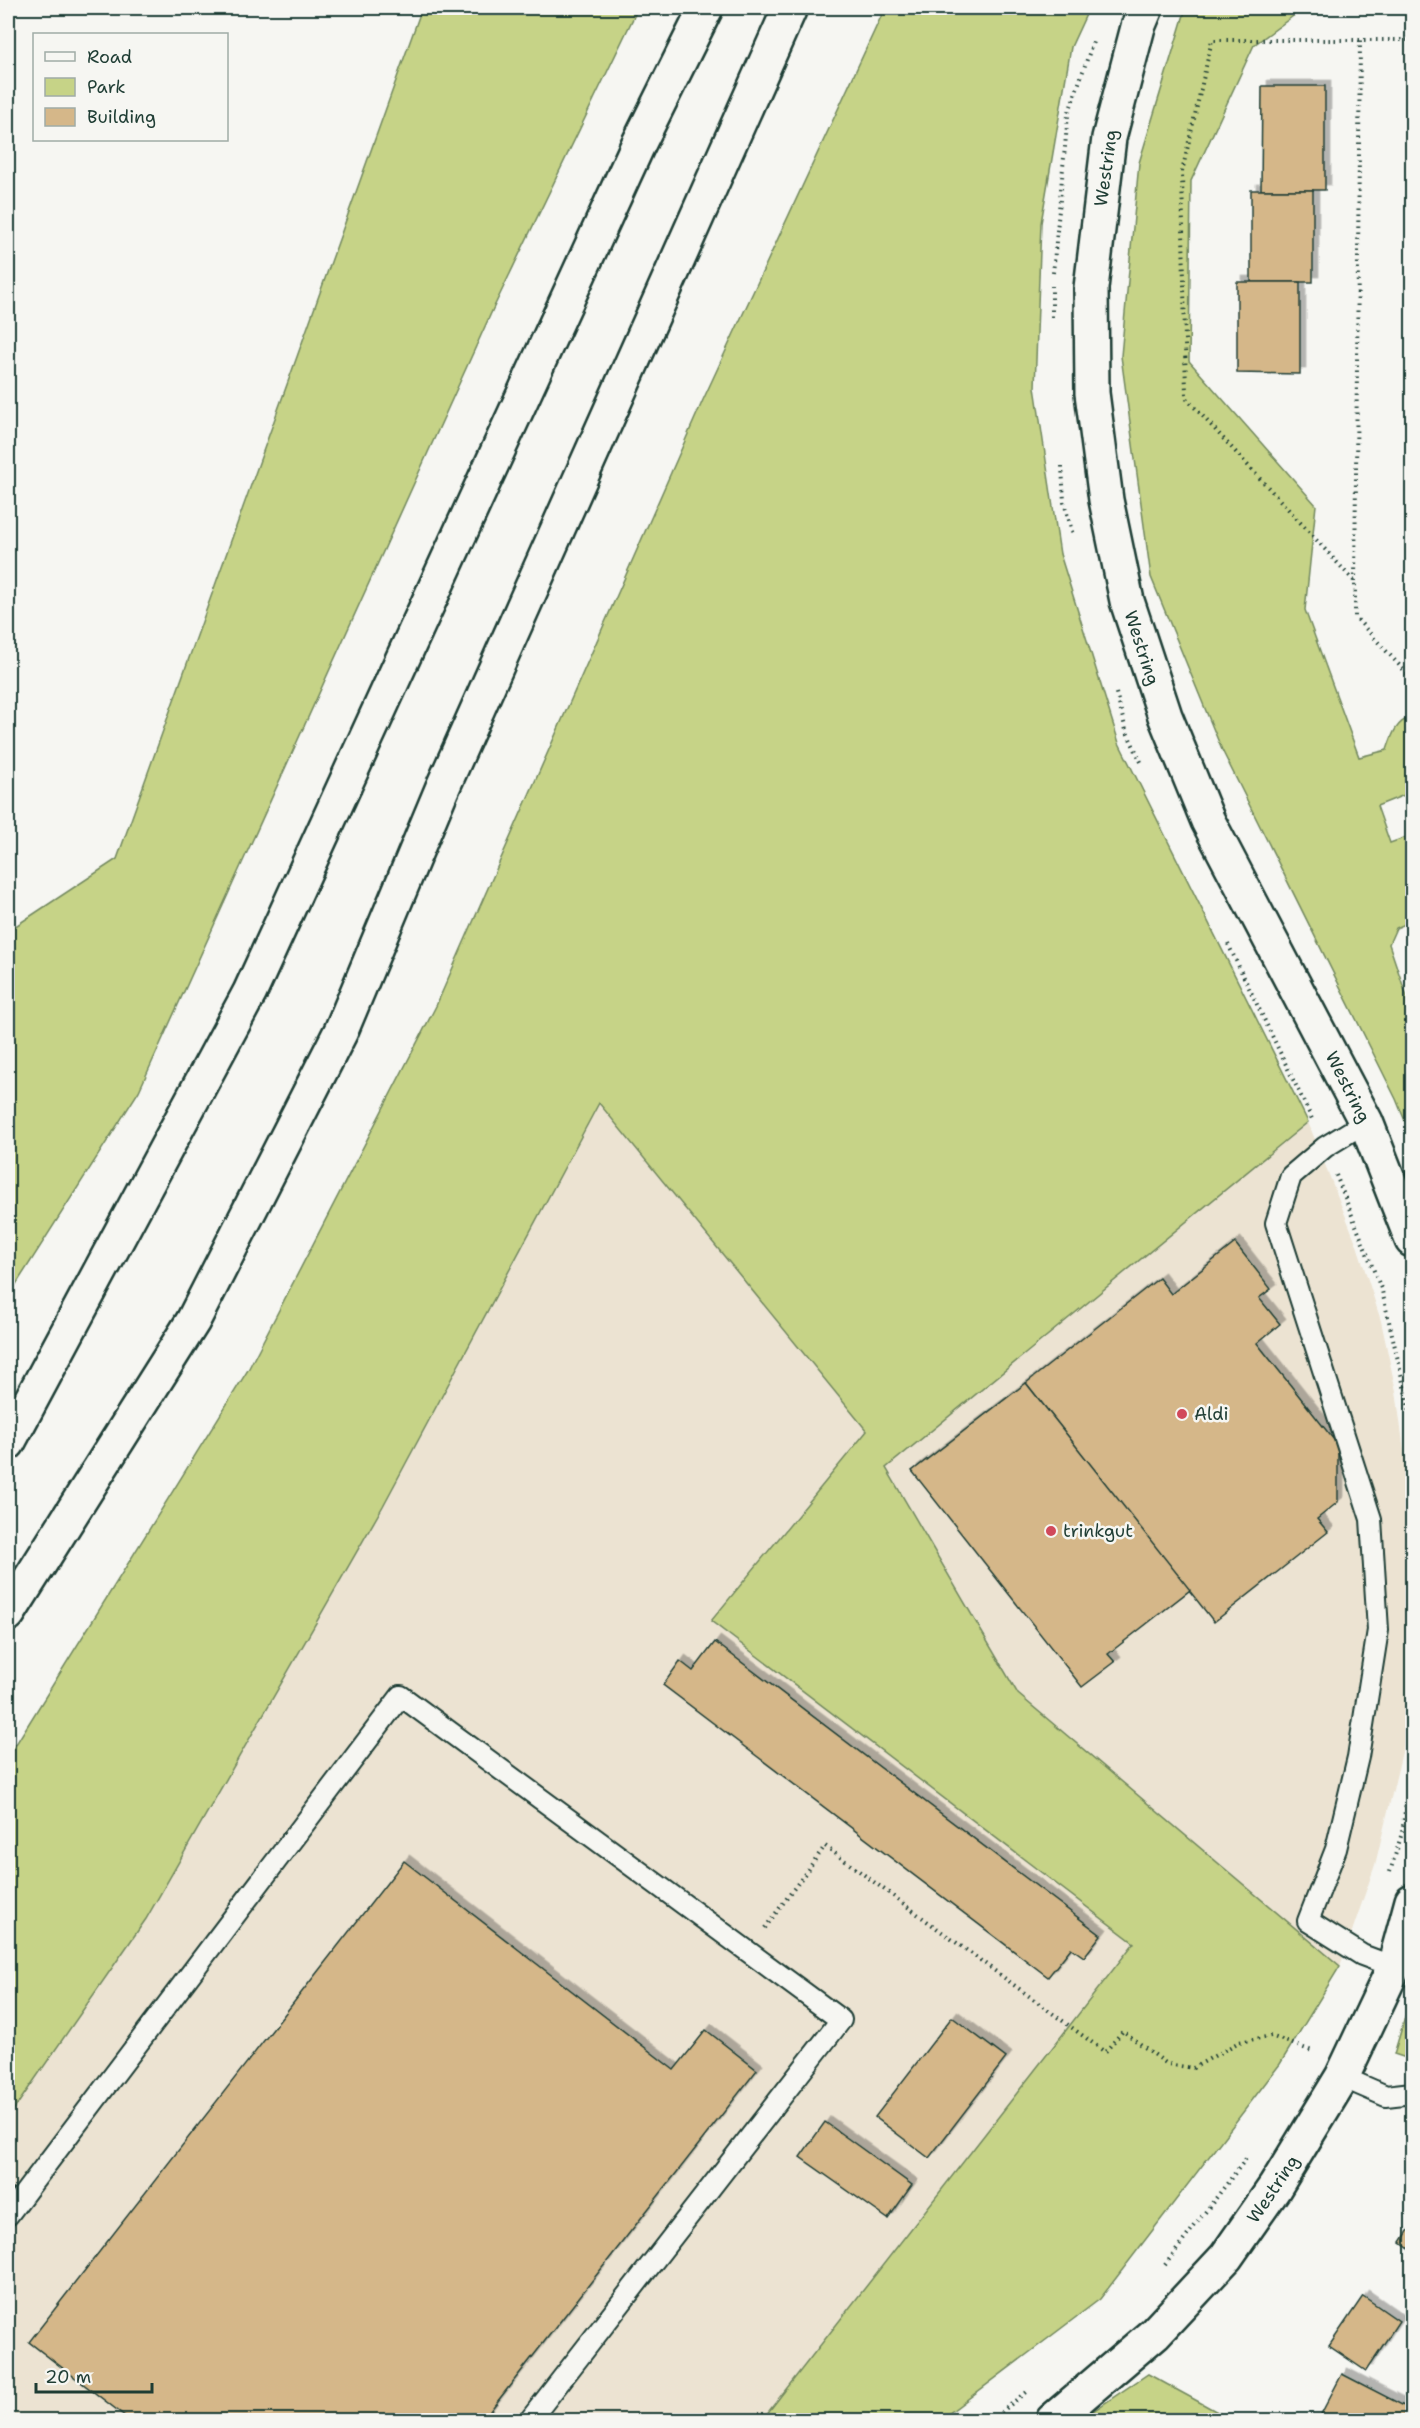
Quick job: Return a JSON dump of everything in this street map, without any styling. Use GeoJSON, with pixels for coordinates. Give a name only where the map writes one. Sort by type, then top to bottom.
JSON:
{"type":"FeatureCollection","features":[{"type":"Feature","properties":{"kind":"main road"},"geometry":{"type":"LineString","coordinates":[[8,1443],[250,992],[637,147],[706,8]]}},
{"type":"Feature","properties":{"kind":"main road"},"geometry":{"type":"LineString","coordinates":[[8,1614],[193,1321],[341,1031],[442,789],[790,8]]}},
{"type":"Feature","properties":{"kind":"main road","name":"Westring"},"geometry":{"type":"LineString","coordinates":[[1146,8],[1138,27],[1109,138],[1091,288],[1092,393],[1106,500],[1127,602],[1165,716],[1208,820],[1366,1122],[1413,1240]]}},
{"type":"Feature","properties":{"kind":"main road","name":"Westring"},"geometry":{"type":"LineString","coordinates":[[1053,2421],[1155,2333],[1226,2257],[1281,2178],[1342,2077],[1394,1968],[1413,1901]]}},
{"type":"Feature","properties":{"kind":"lane"},"geometry":{"type":"LineString","coordinates":[[1366,1122],[1325,1147],[1291,1176],[1276,1223],[1371,1519],[1378,1630],[1358,1757],[1336,1849],[1308,1921],[1362,1955],[1394,1968]]}},
{"type":"Feature","properties":{"kind":"lane"},"geometry":{"type":"LineString","coordinates":[[8,2215],[401,1696],[841,2020],[530,2421]]}},
{"type":"Feature","properties":{"kind":"lane"},"geometry":{"type":"LineString","coordinates":[[1342,2077],[1386,2097],[1413,2092]]}},
{"type":"Feature","properties":{"kind":"path"},"geometry":{"type":"LineString","coordinates":[[1355,582],[1186,398],[1182,172],[1212,40],[1413,40]]}},
{"type":"Feature","properties":{"kind":"path"},"geometry":{"type":"LineString","coordinates":[[1360,40],[1355,617],[1413,679]]}},
{"type":"Feature","properties":{"kind":"path"},"geometry":{"type":"LineString","coordinates":[[1388,1878],[1402,1833],[1413,1758]]}},
{"type":"Feature","properties":{"kind":"path"},"geometry":{"type":"LineString","coordinates":[[748,1952],[825,1846],[1104,2052],[1123,2031],[1167,2064],[1193,2068],[1239,2042],[1271,2036],[1312,2050]]}},
{"type":"Feature","properties":{"kind":"path"},"geometry":{"type":"LineString","coordinates":[[1307,2060],[1317,2041]]}},
{"type":"Feature","properties":{"kind":"path"},"geometry":{"type":"LineString","coordinates":[[1162,2270],[1254,2148]]}},
{"type":"Feature","properties":{"kind":"path"},"geometry":{"type":"LineString","coordinates":[[992,2421],[1035,2384]]}},
{"type":"Feature","properties":{"kind":"shaded area"},"geometry":{"type":"Polygon","coordinates":[[[599,1102],[867,1431],[711,1622],[1135,1943],[762,2420],[8,2420],[8,2118],[146,1919],[383,1506],[599,1102]]]}},
{"type":"Feature","properties":{"kind":"shaded area"},"geometry":{"type":"Polygon","coordinates":[[[1308,1122],[1357,1245],[1381,1321],[1396,1391],[1412,1511],[1412,1663],[1408,1727],[1375,1865],[1340,1966],[1018,1694],[886,1467],[1308,1122]]]}},
{"type":"Feature","properties":{"kind":"green space"},"geometry":{"type":"Polygon","coordinates":[[[422,8],[638,8],[492,311],[139,1091],[8,1297],[8,931],[117,859],[422,8]]]}},
{"type":"Feature","properties":{"kind":"green space"},"geometry":{"type":"Polygon","coordinates":[[[885,8],[1089,8],[1071,47],[1041,223],[1035,387],[1060,554],[1119,743],[1308,1122],[886,1468],[1018,1694],[1340,1966],[1280,2064],[1100,2299],[940,2420],[762,2420],[1134,1943],[711,1621],[867,1431],[599,1103],[383,1506],[146,1919],[8,2118],[8,1757],[248,1370],[436,1006],[703,400],[885,8]]]}},
{"type":"Feature","properties":{"kind":"green space"},"geometry":{"type":"Polygon","coordinates":[[[1186,8],[1321,8],[1300,11],[1254,45],[1191,181],[1189,361],[1316,505],[1305,610],[1359,757],[1387,750],[1398,725],[1412,717],[1412,792],[1377,806],[1390,843],[1412,835],[1412,921],[1396,928],[1389,944],[1412,1012],[1412,1138],[1396,1099],[1222,750],[1151,577],[1121,356],[1139,163],[1186,8]]]}},
{"type":"Feature","properties":{"kind":"green space"},"geometry":{"type":"Polygon","coordinates":[[[1412,1994],[1412,2060],[1394,2054],[1412,1994]]]}},
{"type":"Feature","properties":{"kind":"green space"},"geometry":{"type":"Polygon","coordinates":[[[1148,2374],[1232,2420],[1080,2420],[1148,2374]]]}},
{"type":"Feature","properties":{"kind":"building"},"geometry":{"type":"Polygon","coordinates":[[[1262,86],[1325,86],[1325,190],[1261,190],[1262,86]]]}},
{"type":"Feature","properties":{"kind":"building"},"geometry":{"type":"Polygon","coordinates":[[[1251,190],[1313,190],[1313,282],[1251,282],[1251,190]]]}},
{"type":"Feature","properties":{"kind":"building"},"geometry":{"type":"Polygon","coordinates":[[[1237,282],[1300,282],[1300,374],[1237,373],[1237,282]]]}},
{"type":"Feature","properties":{"kind":"building","name":"Aldi"},"geometry":{"type":"Polygon","coordinates":[[[1235,1243],[1271,1289],[1259,1298],[1280,1324],[1257,1343],[1338,1445],[1338,1502],[1317,1519],[1328,1532],[1214,1622],[1026,1383],[1159,1278],[1171,1294],[1235,1243]]]}},
{"type":"Feature","properties":{"kind":"building","name":"trinkgut"},"geometry":{"type":"Polygon","coordinates":[[[1026,1383],[1190,1590],[1108,1654],[1115,1662],[1082,1687],[912,1471],[1026,1383]]]}},
{"type":"Feature","properties":{"kind":"building"},"geometry":{"type":"Polygon","coordinates":[[[715,1642],[1101,1935],[1084,1957],[1071,1948],[1048,1977],[663,1685],[680,1661],[693,1671],[715,1642]]]}},
{"type":"Feature","properties":{"kind":"building"},"geometry":{"type":"Polygon","coordinates":[[[404,1861],[674,2070],[706,2030],[757,2070],[483,2420],[130,2420],[29,2342],[404,1861]]]}},
{"type":"Feature","properties":{"kind":"building"},"geometry":{"type":"Polygon","coordinates":[[[952,2017],[1006,2058],[929,2158],[875,2117],[952,2017]]]}},
{"type":"Feature","properties":{"kind":"building"},"geometry":{"type":"Polygon","coordinates":[[[825,2122],[912,2185],[888,2219],[800,2157],[825,2122]]]}},
{"type":"Feature","properties":{"kind":"building"},"geometry":{"type":"Polygon","coordinates":[[[1412,2225],[1412,2250],[1401,2242],[1412,2225]]]}},
{"type":"Feature","properties":{"kind":"building"},"geometry":{"type":"Polygon","coordinates":[[[1363,2296],[1399,2321],[1366,2371],[1329,2346],[1363,2296]]]}},
{"type":"Feature","properties":{"kind":"building"},"geometry":{"type":"Polygon","coordinates":[[[1342,2374],[1410,2409],[1404,2420],[1324,2420],[1319,2418],[1342,2374]]]}},
{"type":"Feature","properties":{"kind":"place","name":"Aldi"},"geometry":{"type":"Point","coordinates":[1182,1414]}},
{"type":"Feature","properties":{"kind":"place","name":"trinkgut"},"geometry":{"type":"Point","coordinates":[1051,1531]}}]}
